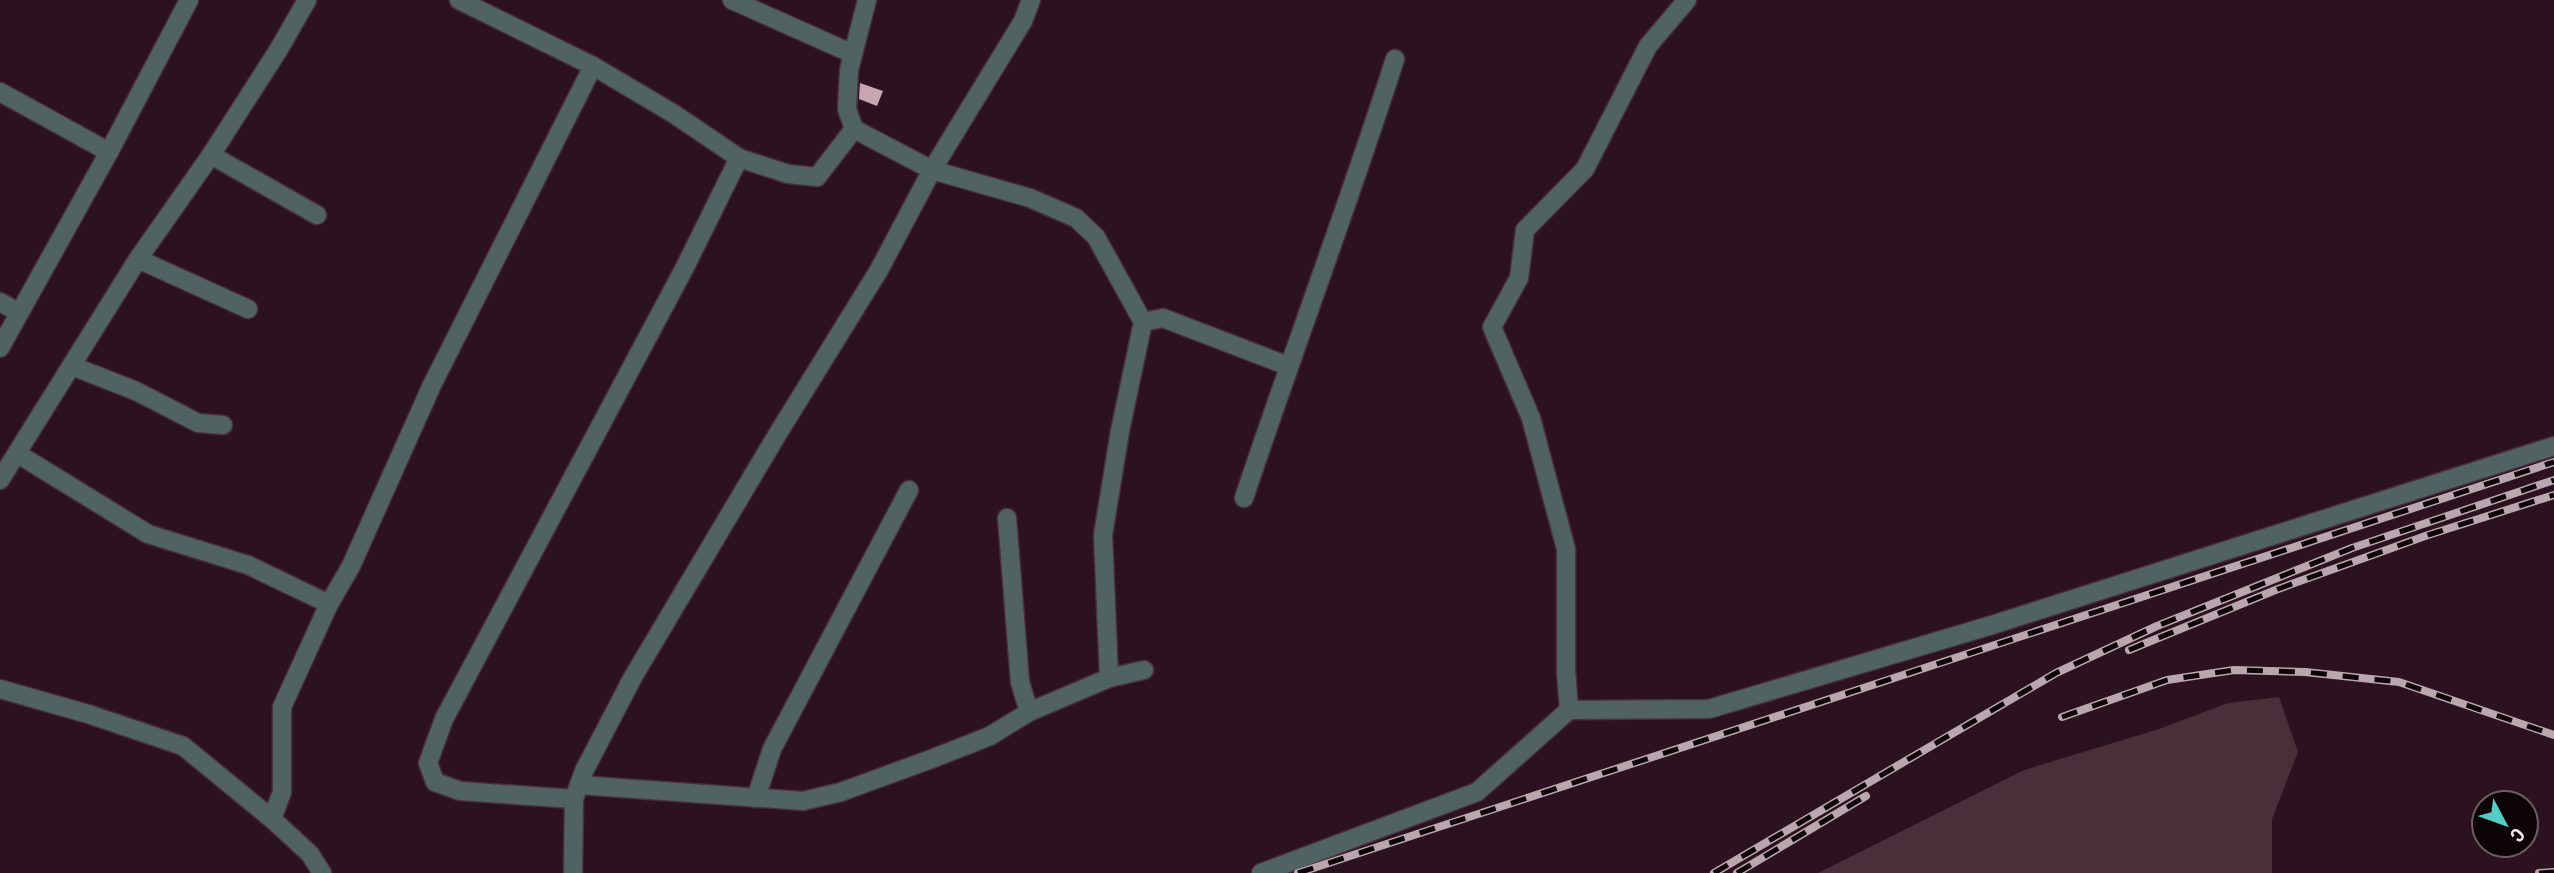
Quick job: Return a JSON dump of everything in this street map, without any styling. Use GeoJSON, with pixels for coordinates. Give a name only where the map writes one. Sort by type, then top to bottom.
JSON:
{"type":"FeatureCollection","features":[{"type":"Feature","properties":{"kind":"street"},"geometry":{"type":"LineString","coordinates":[[0,348],[109,152],[189,0]]}},
{"type":"Feature","properties":{"kind":"street"},"geometry":{"type":"LineString","coordinates":[[0,480],[138,259],[211,155],[307,0]]}},
{"type":"Feature","properties":{"kind":"street"},"geometry":{"type":"LineString","coordinates":[[459,0],[593,66],[674,114],[739,158],[788,174],[817,177],[854,130]]}},
{"type":"Feature","properties":{"kind":"street"},"geometry":{"type":"LineString","coordinates":[[732,0],[853,54]]}},
{"type":"Feature","properties":{"kind":"street"},"geometry":{"type":"LineString","coordinates":[[867,0],[849,70],[847,108],[854,130],[932,170],[1030,198],[1076,218],[1097,237],[1143,321],[1120,431],[1103,536],[1109,678]]}},
{"type":"Feature","properties":{"kind":"street"},"geometry":{"type":"LineString","coordinates":[[573,873],[577,792],[584,771],[633,677],[879,270],[932,170],[1023,20],[1031,0]]}},
{"type":"Feature","properties":{"kind":"street"},"geometry":{"type":"LineString","coordinates":[[1569,710],[1566,671],[1566,550],[1531,418],[1492,327],[1519,278],[1525,229],[1585,169],[1648,46],[1687,0]]}},
{"type":"Feature","properties":{"kind":"street"},"geometry":{"type":"LineString","coordinates":[[1244,498],[1288,366],[1355,183],[1395,59]]}},
{"type":"Feature","properties":{"kind":"street"},"geometry":{"type":"LineString","coordinates":[[272,819],[282,792],[282,707],[329,604],[351,566],[432,385],[593,66]]}},
{"type":"Feature","properties":{"kind":"street"},"geometry":{"type":"LineString","coordinates":[[0,92],[109,152]]}},
{"type":"Feature","properties":{"kind":"street"},"geometry":{"type":"LineString","coordinates":[[211,155],[317,215]]}},
{"type":"Feature","properties":{"kind":"street"},"geometry":{"type":"LineString","coordinates":[[739,158],[684,269],[444,719],[428,762],[435,782],[460,791],[756,797],[803,801],[841,792],[990,736],[1029,712],[1109,678],[1144,670]]}},
{"type":"Feature","properties":{"kind":"street"},"geometry":{"type":"LineString","coordinates":[[138,259],[247,309]]}},
{"type":"Feature","properties":{"kind":"street"},"geometry":{"type":"LineString","coordinates":[[0,302],[18,312]]}},
{"type":"Feature","properties":{"kind":"street"},"geometry":{"type":"LineString","coordinates":[[1143,321],[1163,318],[1288,366]]}},
{"type":"Feature","properties":{"kind":"street"},"geometry":{"type":"LineString","coordinates":[[72,366],[136,391],[198,423],[223,425]]}},
{"type":"Feature","properties":{"kind":"street"},"geometry":{"type":"LineString","coordinates":[[1261,873],[1477,792],[1569,710],[1709,709],[1992,625],[2554,446]]}},
{"type":"Feature","properties":{"kind":"street"},"geometry":{"type":"LineString","coordinates":[[18,454],[148,534],[248,565],[329,604]]}},
{"type":"Feature","properties":{"kind":"street"},"geometry":{"type":"LineString","coordinates":[[756,797],[772,749],[909,490]]}},
{"type":"Feature","properties":{"kind":"street"},"geometry":{"type":"LineString","coordinates":[[1007,518],[1020,682],[1029,712]]}},
{"type":"Feature","properties":{"kind":"street"},"geometry":{"type":"LineString","coordinates":[[0,688],[183,746],[272,819],[310,854],[322,873]]}},
{"type":"Feature","properties":{"kind":"shaded area"},"geometry":{"type":"Polygon","coordinates":[[[2279,697],[2298,752],[2272,819],[2272,873],[1818,873],[2024,770],[2159,729],[2228,703],[2279,697]]]}},
{"type":"Feature","properties":{"kind":"building"},"geometry":{"type":"Polygon","coordinates":[[[860,83],[883,91],[877,106],[859,99],[860,83]]]}},
{"type":"Feature","properties":{"kind":"railway"},"geometry":{"type":"LineString","coordinates":[[1298,873],[2554,462]]}},
{"type":"Feature","properties":{"kind":"railway"},"geometry":{"type":"LineString","coordinates":[[1714,873],[2056,673],[2157,626],[2352,548],[2554,480]]}},
{"type":"Feature","properties":{"kind":"railway"},"geometry":{"type":"LineString","coordinates":[[2129,650],[2278,589],[2428,535],[2554,495]]}},
{"type":"Feature","properties":{"kind":"railway"},"geometry":{"type":"LineString","coordinates":[[2062,717],[2167,680],[2234,670],[2305,672],[2399,682],[2554,735]]}},
{"type":"Feature","properties":{"kind":"railway"},"geometry":{"type":"LineString","coordinates":[[1737,873],[1866,796]]}},
{"type":"Feature","properties":{"kind":"railway"},"geometry":{"type":"LineString","coordinates":[[2539,873],[2554,872]]}}]}
